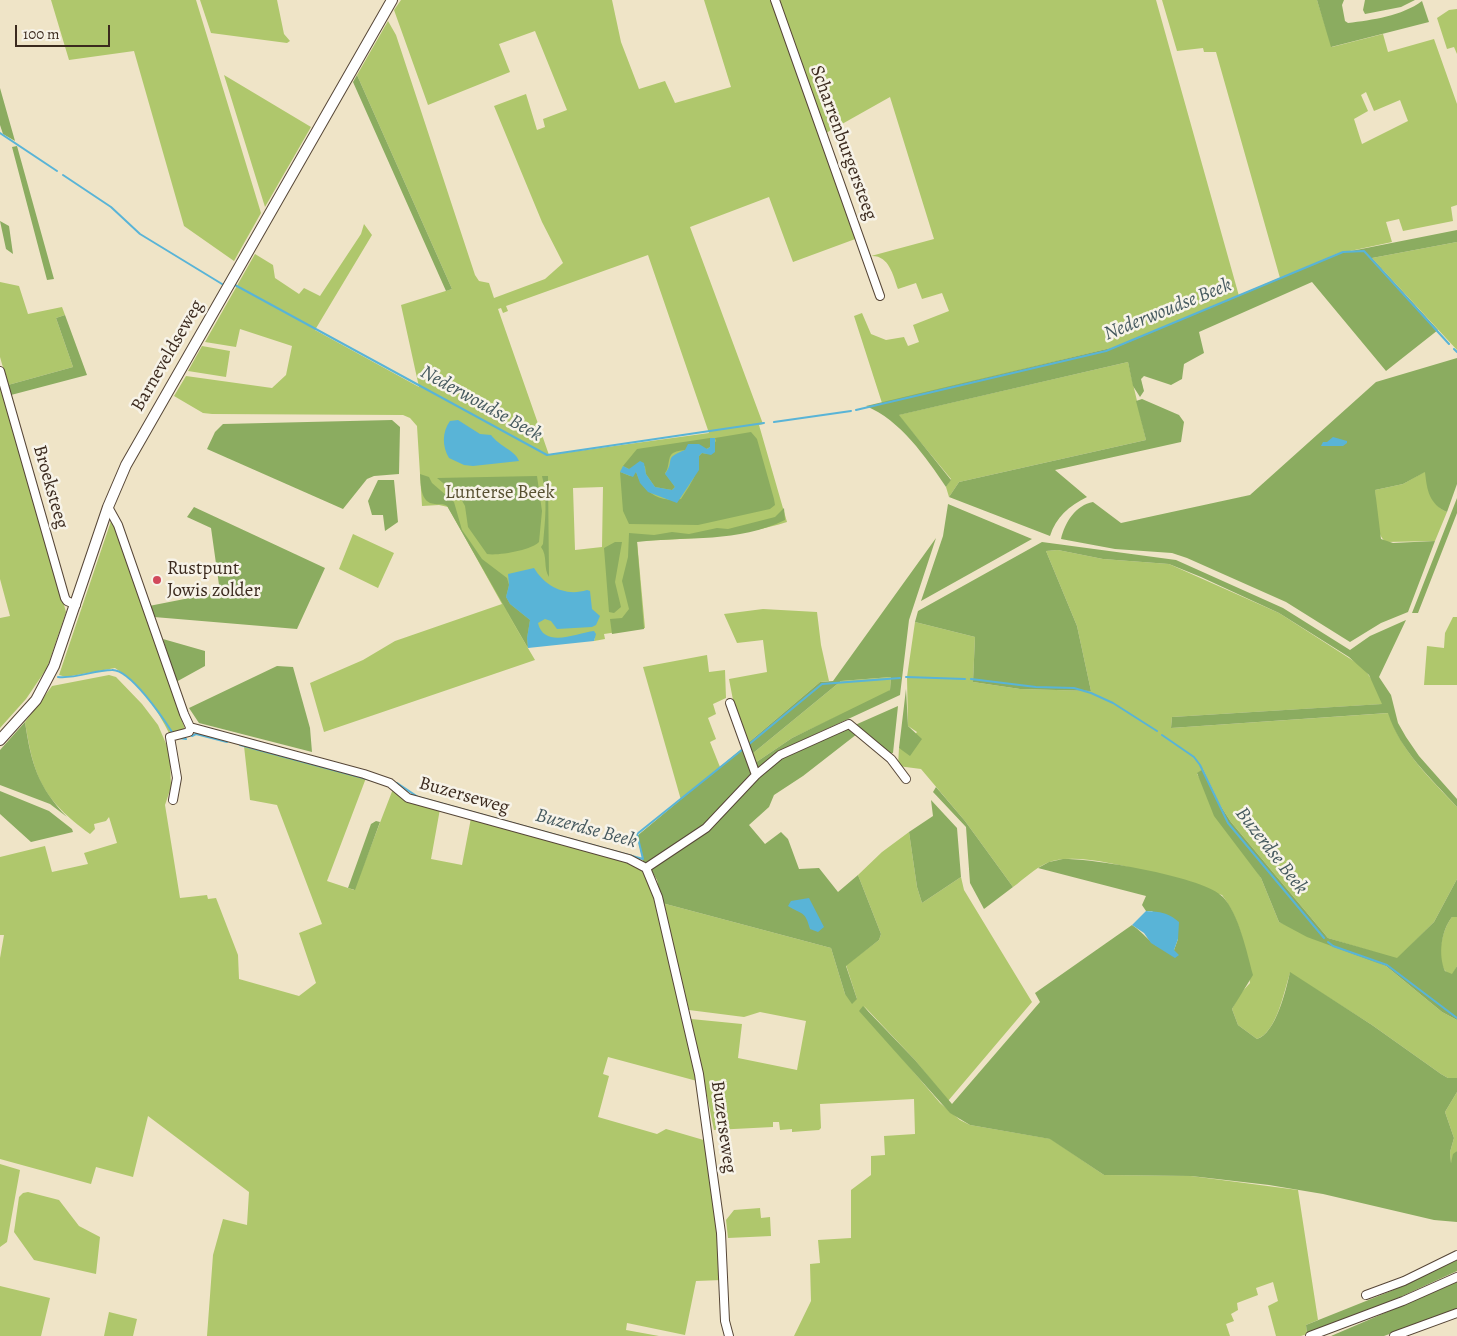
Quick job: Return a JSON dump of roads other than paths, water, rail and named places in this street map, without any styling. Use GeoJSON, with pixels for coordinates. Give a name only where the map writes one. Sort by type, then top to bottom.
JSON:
{"type":"FeatureCollection","features":[{"type":"Feature","properties":{"kind":"main road","name":"Barneveldseweg"},"geometry":{"type":"LineString","coordinates":[[0,740],[36,700],[54,666],[108,507],[126,465],[392,0]]}},
{"type":"Feature","properties":{"kind":"street","name":"Scharrenburgersteeg"},"geometry":{"type":"LineString","coordinates":[[775,0],[880,296]]}},
{"type":"Feature","properties":{"kind":"street","name":"Broeksteeg"},"geometry":{"type":"LineString","coordinates":[[0,370],[65,598],[76,605]]}},
{"type":"Feature","properties":{"kind":"street"},"geometry":{"type":"LineString","coordinates":[[108,507],[118,524],[190,727],[189,732],[170,737],[177,778],[172,800]]}},
{"type":"Feature","properties":{"kind":"street"},"geometry":{"type":"LineString","coordinates":[[730,703],[756,775]]}},
{"type":"Feature","properties":{"kind":"street"},"geometry":{"type":"LineString","coordinates":[[646,868],[706,828],[756,775],[780,755],[849,724],[891,759],[906,779]]}},
{"type":"Feature","properties":{"kind":"street","name":"Buzerseweg"},"geometry":{"type":"LineString","coordinates":[[190,727],[364,774],[390,783],[408,798],[629,859],[646,868],[658,897],[699,1074],[721,1233],[725,1321],[729,1336]]}},
{"type":"Feature","properties":{"kind":"street"},"geometry":{"type":"LineString","coordinates":[[1366,1295],[1404,1281],[1457,1255]]}},
{"type":"Feature","properties":{"kind":"street"},"geometry":{"type":"LineString","coordinates":[[1314,1335],[1404,1301],[1457,1277]]}},
{"type":"Feature","properties":{"kind":"street"},"geometry":{"type":"LineString","coordinates":[[1394,1336],[1457,1313]]}},
{"type":"Feature","properties":{"kind":"water"},"geometry":{"type":"Polygon","coordinates":[[[458,420],[480,434],[491,435],[514,454],[519,461],[473,466],[464,465],[449,458],[444,444],[444,434],[450,421],[458,420]]]}},
{"type":"Feature","properties":{"kind":"water"},"geometry":{"type":"Polygon","coordinates":[[[1333,437],[1347,441],[1347,443],[1343,446],[1321,446],[1323,442],[1327,442],[1333,437]]]}},
{"type":"Feature","properties":{"kind":"water"},"geometry":{"type":"Polygon","coordinates":[[[710,438],[715,438],[715,452],[711,455],[702,453],[699,456],[699,470],[677,503],[648,492],[640,483],[636,472],[633,477],[620,472],[623,466],[629,469],[640,461],[644,463],[646,474],[655,487],[672,490],[675,487],[665,474],[671,458],[685,450],[688,444],[699,444],[707,449],[710,447],[710,438]]]}},
{"type":"Feature","properties":{"kind":"water"},"geometry":{"type":"Polygon","coordinates":[[[534,568],[550,585],[563,591],[590,591],[592,609],[600,616],[596,625],[592,627],[557,629],[551,621],[545,619],[538,623],[541,631],[547,636],[562,638],[594,631],[596,634],[594,641],[528,648],[527,638],[530,620],[510,604],[506,597],[509,585],[508,574],[534,568]]]}},
{"type":"Feature","properties":{"kind":"water"},"geometry":{"type":"Polygon","coordinates":[[[809,898],[824,927],[818,932],[810,929],[805,916],[788,906],[791,901],[809,898]]]}},
{"type":"Feature","properties":{"kind":"water"},"geometry":{"type":"Polygon","coordinates":[[[1146,911],[1164,913],[1179,922],[1178,939],[1174,950],[1179,955],[1175,958],[1151,943],[1144,933],[1132,925],[1146,911]]]}},
{"type":"Feature","properties":{"kind":"waterway","name":"Nederwoudse Beek"},"geometry":{"type":"LineString","coordinates":[[0,133],[57,171]]}},
{"type":"Feature","properties":{"kind":"waterway","name":"Nederwoudse Beek"},"geometry":{"type":"LineString","coordinates":[[63,175],[111,207],[140,234],[222,284]]}},
{"type":"Feature","properties":{"kind":"waterway","name":"Nederwoudse Beek"},"geometry":{"type":"LineString","coordinates":[[856,410],[1106,351],[1343,252],[1364,251],[1449,344]]}},
{"type":"Feature","properties":{"kind":"waterway","name":"Nederwoudse Beek"},"geometry":{"type":"LineString","coordinates":[[235,285],[547,455],[764,423]]}},
{"type":"Feature","properties":{"kind":"waterway","name":"Nederwoudse Beek"},"geometry":{"type":"LineString","coordinates":[[1454,349],[1457,352]]}},
{"type":"Feature","properties":{"kind":"waterway","name":"Nederwoudse Beek"},"geometry":{"type":"LineString","coordinates":[[774,422],[851,411]]}},
{"type":"Feature","properties":{"kind":"waterway","name":"Buzerdse Beek"},"geometry":{"type":"LineString","coordinates":[[58,677],[72,677],[105,670],[119,672],[137,685],[172,732]]}},
{"type":"Feature","properties":{"kind":"waterway","name":"Buzerdse Beek"},"geometry":{"type":"LineString","coordinates":[[906,677],[965,679]]}},
{"type":"Feature","properties":{"kind":"waterway","name":"Buzerdse Beek"},"geometry":{"type":"LineString","coordinates":[[748,745],[822,684],[900,678]]}},
{"type":"Feature","properties":{"kind":"waterway","name":"Buzerdse Beek"},"geometry":{"type":"LineString","coordinates":[[971,679],[1036,687],[1074,688],[1113,703],[1157,731]]}},
{"type":"Feature","properties":{"kind":"waterway","name":"Buzerdse Beek"},"geometry":{"type":"LineString","coordinates":[[192,736],[196,734],[227,742]]}},
{"type":"Feature","properties":{"kind":"waterway","name":"Buzerdse Beek"},"geometry":{"type":"LineString","coordinates":[[1162,735],[1194,757],[1200,765],[1228,823],[1324,938]]}},
{"type":"Feature","properties":{"kind":"waterway","name":"Buzerdse Beek"},"geometry":{"type":"LineString","coordinates":[[179,738],[186,739]]}},
{"type":"Feature","properties":{"kind":"waterway","name":"Buzerdse Beek"},"geometry":{"type":"LineString","coordinates":[[240,745],[378,782]]}},
{"type":"Feature","properties":{"kind":"waterway","name":"Buzerdse Beek"},"geometry":{"type":"LineString","coordinates":[[397,783],[418,797],[643,859],[637,834],[743,749]]}},
{"type":"Feature","properties":{"kind":"waterway","name":"Buzerdse Beek"},"geometry":{"type":"LineString","coordinates":[[1328,942],[1333,946],[1387,965],[1457,1018]]}},
{"type":"Feature","properties":{"kind":"place","name":"Rustpunt Jowis zolder"},"geometry":{"type":"Point","coordinates":[157,580]}},
{"type":"Feature","properties":{"kind":"park label","name":"Lunterse Beek"},"geometry":{"type":"Point","coordinates":[500,493]}}]}
